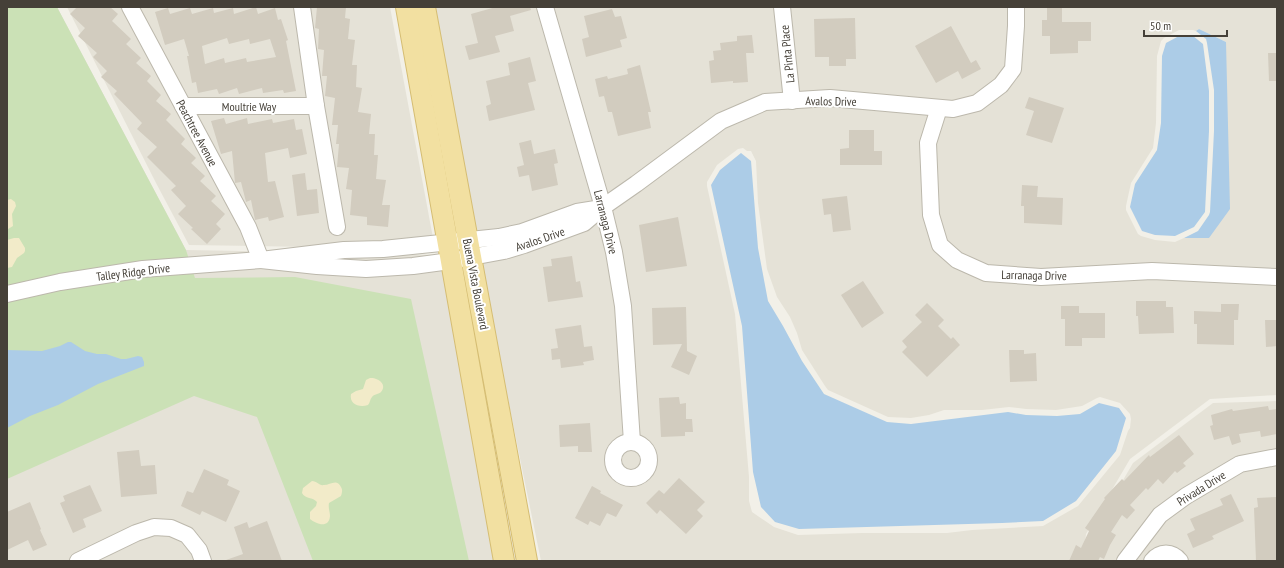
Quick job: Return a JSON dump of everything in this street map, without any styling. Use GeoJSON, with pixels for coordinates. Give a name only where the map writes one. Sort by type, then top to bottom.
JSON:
{"type":"FeatureCollection","features":[{"type":"Feature","properties":{"kind":"main road","name":"Buena Vista Boulevard"},"geometry":{"type":"LineString","coordinates":[[406,7],[504,561]]}},
{"type":"Feature","properties":{"kind":"main road","name":"Buena Vista Boulevard"},"geometry":{"type":"LineString","coordinates":[[425,7],[527,561]]}},
{"type":"Feature","properties":{"kind":"street","name":"Peachtree Avenue"},"geometry":{"type":"LineString","coordinates":[[130,7],[248,227],[261,260]]}},
{"type":"Feature","properties":{"kind":"street"},"geometry":{"type":"LineString","coordinates":[[302,7],[316,106],[337,227]]}},
{"type":"Feature","properties":{"kind":"street","name":"Larranaga Drive"},"geometry":{"type":"LineString","coordinates":[[545,7],[603,207],[614,252],[623,306],[632,442]]}},
{"type":"Feature","properties":{"kind":"street","name":"La Pinta Place"},"geometry":{"type":"LineString","coordinates":[[782,7],[792,101]]}},
{"type":"Feature","properties":{"kind":"street","name":"Avalos Drive"},"geometry":{"type":"LineString","coordinates":[[469,248],[504,251],[524,246],[584,223],[603,207],[721,122],[765,102],[830,98],[953,109],[976,103],[1001,85],[1013,69],[1016,7]]}},
{"type":"Feature","properties":{"kind":"street","name":"Moultrie Way"},"geometry":{"type":"LineString","coordinates":[[183,106],[316,106]]}},
{"type":"Feature","properties":{"kind":"street","name":"Larranaga Drive"},"geometry":{"type":"LineString","coordinates":[[939,108],[928,143],[930,215],[940,245],[956,260],[986,273],[1041,277],[1152,271],[1277,277]]}},
{"type":"Feature","properties":{"kind":"street","name":"Talley Ridge Drive"},"geometry":{"type":"LineString","coordinates":[[7,294],[60,282],[143,269],[261,260],[344,250],[383,249],[449,252],[469,248]]}},
{"type":"Feature","properties":{"kind":"street","name":"Privada Drive"},"geometry":{"type":"LineString","coordinates":[[1125,561],[1160,516],[1186,496],[1240,464],[1277,457]]}},
{"type":"Feature","properties":{"kind":"street"},"geometry":{"type":"LineString","coordinates":[[78,561],[136,533],[154,527],[170,528],[187,535],[199,550],[203,561]]}},
{"type":"Feature","properties":{"kind":"street"},"geometry":{"type":"LineString","coordinates":[[1139,542],[1153,559],[1165,553],[1176,556],[1180,561]]}},
{"type":"Feature","properties":{"kind":"shaded area"},"geometry":{"type":"Polygon","coordinates":[[[7,7],[57,7],[186,250],[443,255],[505,561],[7,561],[7,7]]]}},
{"type":"Feature","properties":{"kind":"shaded area"},"geometry":{"type":"Polygon","coordinates":[[[67,7],[390,7],[433,238],[309,247],[189,245],[67,7]]]}},
{"type":"Feature","properties":{"kind":"shaded area"},"geometry":{"type":"Polygon","coordinates":[[[430,7],[1277,7],[1277,395],[1210,399],[1130,459],[1086,534],[1083,561],[541,561],[478,253],[430,7]],[[1199,29],[1196,31],[1179,30],[1164,38],[1161,41],[1157,56],[1156,123],[1153,148],[1131,183],[1126,206],[1126,210],[1138,234],[1155,240],[1175,242],[1184,238],[1209,238],[1226,42],[1199,29]],[[743,148],[738,149],[717,165],[707,182],[707,186],[735,314],[749,477],[749,501],[752,512],[774,527],[798,535],[947,533],[1043,526],[1078,506],[1120,455],[1130,428],[1131,419],[1130,414],[1120,403],[1100,397],[1082,406],[1056,410],[1009,407],[982,410],[944,410],[929,415],[911,418],[888,417],[828,390],[802,350],[797,333],[790,317],[777,297],[767,269],[758,203],[756,161],[751,151],[747,151],[743,148]]]}},
{"type":"Feature","properties":{"kind":"shaded area"},"geometry":{"type":"Polygon","coordinates":[[[1277,401],[1277,561],[1088,561],[1090,537],[1133,463],[1213,403],[1277,401]]]}},
{"type":"Feature","properties":{"kind":"green space"},"geometry":{"type":"Polygon","coordinates":[[[7,7],[57,7],[186,250],[195,278],[295,277],[411,299],[469,561],[313,561],[257,417],[194,396],[7,479],[7,7]]]}},
{"type":"Feature","properties":{"kind":"sand"},"geometry":{"type":"Polygon","coordinates":[[[11,199],[15,202],[16,206],[12,214],[13,226],[7,229],[7,200],[11,199]]]}},
{"type":"Feature","properties":{"kind":"sand"},"geometry":{"type":"Polygon","coordinates":[[[19,238],[25,248],[25,251],[17,258],[12,267],[7,268],[7,240],[19,238]]]}},
{"type":"Feature","properties":{"kind":"sand"},"geometry":{"type":"Polygon","coordinates":[[[370,378],[381,382],[383,389],[381,392],[371,398],[368,405],[361,406],[353,403],[351,394],[363,389],[366,380],[370,378]]]}},
{"type":"Feature","properties":{"kind":"sand"},"geometry":{"type":"Polygon","coordinates":[[[312,481],[322,485],[335,482],[339,484],[342,489],[341,496],[329,503],[330,516],[329,520],[325,524],[319,524],[310,519],[310,512],[316,506],[317,502],[303,495],[302,493],[303,488],[312,481]]]}},
{"type":"Feature","properties":{"kind":"water"},"geometry":{"type":"Polygon","coordinates":[[[1199,29],[1226,42],[1230,209],[1209,238],[1184,238],[1198,231],[1210,212],[1214,131],[1214,90],[1207,43],[1206,39],[1196,31],[1199,29]]]}},
{"type":"Feature","properties":{"kind":"water"},"geometry":{"type":"Polygon","coordinates":[[[1179,36],[1193,36],[1203,44],[1209,91],[1209,131],[1205,212],[1194,227],[1175,236],[1155,235],[1142,231],[1130,207],[1135,184],[1157,150],[1161,123],[1162,56],[1166,43],[1179,36]]]}},
{"type":"Feature","properties":{"kind":"water"},"geometry":{"type":"Polygon","coordinates":[[[741,153],[751,161],[758,248],[768,301],[802,361],[824,394],[887,422],[911,424],[1008,412],[1026,415],[1057,416],[1080,414],[1099,403],[1119,408],[1126,418],[1116,451],[1076,501],[1043,521],[799,529],[775,522],[761,507],[753,472],[742,326],[711,185],[720,170],[741,153]]]}},
{"type":"Feature","properties":{"kind":"water"},"geometry":{"type":"Polygon","coordinates":[[[71,342],[85,351],[97,354],[106,354],[121,359],[138,356],[142,357],[144,366],[98,384],[58,405],[30,416],[7,428],[7,350],[42,351],[71,342]]]}},
{"type":"Feature","properties":{"kind":"building"},"geometry":{"type":"Polygon","coordinates":[[[77,7],[110,7],[118,14],[112,21],[131,39],[126,44],[141,58],[136,63],[151,76],[147,81],[161,95],[156,101],[171,114],[166,120],[185,139],[181,144],[196,158],[191,163],[205,176],[200,181],[216,196],[211,201],[225,214],[216,224],[221,229],[207,244],[178,214],[186,206],[171,190],[176,186],[147,157],[157,147],[137,129],[142,123],[114,94],[117,91],[101,77],[107,71],[93,57],[97,53],[78,36],[85,28],[70,14],[77,7]]]}},
{"type":"Feature","properties":{"kind":"building"},"geometry":{"type":"Polygon","coordinates":[[[256,7],[258,14],[275,8],[278,20],[281,19],[288,40],[286,41],[296,91],[284,93],[283,90],[263,93],[262,88],[239,94],[237,88],[219,94],[217,89],[198,93],[196,82],[192,83],[187,56],[189,56],[184,39],[165,45],[155,12],[168,8],[170,14],[190,8],[192,14],[213,8],[214,13],[233,8],[234,14],[256,7]],[[227,38],[202,46],[205,64],[224,58],[225,63],[246,58],[247,62],[276,57],[270,39],[250,44],[249,39],[229,44],[227,38]]]}},
{"type":"Feature","properties":{"kind":"building"},"geometry":{"type":"Polygon","coordinates":[[[317,7],[346,7],[345,18],[350,19],[348,39],[355,40],[352,65],[357,65],[356,87],[362,88],[358,112],[371,114],[369,134],[375,134],[374,155],[378,155],[376,179],[386,180],[382,205],[390,205],[388,227],[367,225],[367,217],[350,215],[352,190],[346,189],[349,168],[337,167],[339,144],[336,144],[338,125],[332,125],[335,98],[325,96],[327,76],[322,76],[324,50],[318,49],[319,29],[315,28],[317,7]]]}},
{"type":"Feature","properties":{"kind":"building"},"geometry":{"type":"Polygon","coordinates":[[[496,7],[530,7],[531,10],[510,16],[514,31],[495,36],[500,52],[469,60],[465,46],[478,43],[471,14],[496,7]]]}},
{"type":"Feature","properties":{"kind":"building"},"geometry":{"type":"Polygon","coordinates":[[[1047,7],[1062,7],[1062,22],[1091,22],[1091,41],[1078,41],[1078,53],[1050,54],[1050,36],[1042,36],[1042,20],[1047,20],[1047,7]]]}},
{"type":"Feature","properties":{"kind":"building"},"geometry":{"type":"Polygon","coordinates":[[[612,9],[615,17],[621,16],[627,38],[620,40],[622,47],[586,57],[582,39],[589,37],[584,16],[612,9]]]}},
{"type":"Feature","properties":{"kind":"building"},"geometry":{"type":"Polygon","coordinates":[[[855,18],[856,59],[846,59],[846,66],[829,66],[829,57],[815,57],[814,19],[855,18]]]}},
{"type":"Feature","properties":{"kind":"building"},"geometry":{"type":"Polygon","coordinates":[[[951,26],[971,63],[976,60],[981,69],[962,79],[958,71],[936,83],[915,46],[951,26]]]}},
{"type":"Feature","properties":{"kind":"building"},"geometry":{"type":"Polygon","coordinates":[[[752,35],[754,53],[746,53],[748,82],[733,83],[733,81],[711,83],[709,61],[714,60],[713,51],[721,50],[720,43],[737,41],[737,36],[752,35]]]}},
{"type":"Feature","properties":{"kind":"building"},"geometry":{"type":"Polygon","coordinates":[[[1268,53],[1277,53],[1277,81],[1269,81],[1268,53]]]}},
{"type":"Feature","properties":{"kind":"building"},"geometry":{"type":"Polygon","coordinates":[[[530,57],[536,81],[528,83],[535,110],[489,121],[486,106],[491,104],[486,81],[510,75],[508,63],[530,57]]]}},
{"type":"Feature","properties":{"kind":"building"},"geometry":{"type":"Polygon","coordinates":[[[640,65],[651,112],[648,112],[651,128],[618,136],[612,112],[608,112],[604,96],[599,97],[595,79],[607,76],[608,79],[628,74],[627,69],[640,65]]]}},
{"type":"Feature","properties":{"kind":"building"},"geometry":{"type":"Polygon","coordinates":[[[1029,97],[1064,108],[1052,143],[1026,135],[1034,111],[1025,108],[1029,97]]]}},
{"type":"Feature","properties":{"kind":"building"},"geometry":{"type":"Polygon","coordinates":[[[224,118],[226,124],[247,118],[248,124],[272,119],[273,123],[294,119],[296,130],[302,129],[307,154],[290,158],[288,148],[265,153],[268,182],[275,181],[284,217],[269,221],[268,217],[255,220],[251,200],[246,202],[241,182],[235,183],[232,151],[221,154],[211,121],[224,118]]]}},
{"type":"Feature","properties":{"kind":"building"},"geometry":{"type":"Polygon","coordinates":[[[849,130],[874,130],[874,151],[882,151],[882,165],[840,165],[840,149],[849,148],[849,130]]]}},
{"type":"Feature","properties":{"kind":"building"},"geometry":{"type":"Polygon","coordinates":[[[531,140],[534,154],[555,149],[558,163],[554,164],[558,185],[532,191],[529,175],[519,177],[517,167],[524,165],[519,143],[531,140]]]}},
{"type":"Feature","properties":{"kind":"building"},"geometry":{"type":"Polygon","coordinates":[[[305,173],[307,190],[317,189],[319,213],[297,216],[292,175],[305,173]]]}},
{"type":"Feature","properties":{"kind":"building"},"geometry":{"type":"Polygon","coordinates":[[[1022,185],[1038,186],[1037,197],[1063,198],[1062,225],[1024,223],[1024,206],[1021,206],[1022,185]]]}},
{"type":"Feature","properties":{"kind":"building"},"geometry":{"type":"Polygon","coordinates":[[[847,196],[851,230],[833,232],[831,214],[824,215],[822,199],[847,196]]]}},
{"type":"Feature","properties":{"kind":"building"},"geometry":{"type":"Polygon","coordinates":[[[678,217],[687,266],[646,272],[639,225],[678,217]]]}},
{"type":"Feature","properties":{"kind":"building"},"geometry":{"type":"Polygon","coordinates":[[[572,256],[576,282],[580,281],[583,297],[548,302],[543,267],[552,266],[551,259],[572,256]]]}},
{"type":"Feature","properties":{"kind":"building"},"geometry":{"type":"Polygon","coordinates":[[[863,281],[884,313],[862,328],[841,295],[863,281]]]}},
{"type":"Feature","properties":{"kind":"building"},"geometry":{"type":"Polygon","coordinates":[[[1136,301],[1166,301],[1166,307],[1173,307],[1174,333],[1139,334],[1138,316],[1136,316],[1136,301]]]}},
{"type":"Feature","properties":{"kind":"building"},"geometry":{"type":"Polygon","coordinates":[[[927,303],[944,320],[938,326],[951,339],[953,337],[960,345],[927,377],[902,352],[907,347],[902,341],[922,322],[915,315],[927,303]]]}},
{"type":"Feature","properties":{"kind":"building"},"geometry":{"type":"Polygon","coordinates":[[[1221,304],[1239,304],[1238,320],[1234,320],[1234,345],[1197,344],[1197,324],[1194,324],[1194,311],[1221,312],[1221,304]]]}},
{"type":"Feature","properties":{"kind":"building"},"geometry":{"type":"Polygon","coordinates":[[[1061,306],[1079,306],[1079,313],[1105,313],[1105,338],[1082,338],[1082,346],[1065,346],[1065,319],[1061,319],[1061,306]]]}},
{"type":"Feature","properties":{"kind":"building"},"geometry":{"type":"Polygon","coordinates":[[[686,307],[687,351],[697,356],[689,375],[671,367],[682,344],[653,345],[652,308],[686,307]]]}},
{"type":"Feature","properties":{"kind":"building"},"geometry":{"type":"Polygon","coordinates":[[[1265,320],[1277,320],[1277,346],[1266,347],[1265,320]]]}},
{"type":"Feature","properties":{"kind":"building"},"geometry":{"type":"Polygon","coordinates":[[[581,325],[584,347],[592,346],[594,360],[583,362],[584,365],[561,368],[560,359],[552,360],[551,349],[558,348],[555,329],[581,325]]]}},
{"type":"Feature","properties":{"kind":"building"},"geometry":{"type":"Polygon","coordinates":[[[1009,350],[1024,350],[1024,354],[1036,353],[1037,381],[1010,382],[1009,350]]]}},
{"type":"Feature","properties":{"kind":"building"},"geometry":{"type":"Polygon","coordinates":[[[679,397],[680,404],[686,403],[686,419],[692,419],[693,432],[685,432],[685,436],[661,437],[659,398],[679,397]]]}},
{"type":"Feature","properties":{"kind":"building"},"geometry":{"type":"Polygon","coordinates":[[[1268,406],[1269,410],[1277,409],[1277,434],[1261,437],[1260,431],[1239,434],[1241,442],[1232,445],[1229,436],[1214,440],[1210,426],[1213,425],[1211,415],[1232,409],[1233,411],[1268,406]]]}},
{"type":"Feature","properties":{"kind":"building"},"geometry":{"type":"Polygon","coordinates":[[[590,423],[592,452],[578,452],[578,446],[560,447],[559,425],[590,423]]]}},
{"type":"Feature","properties":{"kind":"building"},"geometry":{"type":"Polygon","coordinates":[[[1179,435],[1194,454],[1183,463],[1186,466],[1177,473],[1175,471],[1163,484],[1158,479],[1148,490],[1146,488],[1130,505],[1135,510],[1127,519],[1122,515],[1111,532],[1116,535],[1104,559],[1100,557],[1098,561],[1069,561],[1076,545],[1081,548],[1089,531],[1085,528],[1105,499],[1104,498],[1122,479],[1124,481],[1149,455],[1150,457],[1179,435]]]}},
{"type":"Feature","properties":{"kind":"building"},"geometry":{"type":"Polygon","coordinates":[[[139,450],[141,466],[155,465],[157,494],[121,497],[117,452],[139,450]]]}},
{"type":"Feature","properties":{"kind":"building"},"geometry":{"type":"Polygon","coordinates":[[[204,469],[229,480],[227,485],[240,491],[226,522],[202,511],[200,515],[181,506],[187,491],[193,493],[204,469]]]}},
{"type":"Feature","properties":{"kind":"building"},"geometry":{"type":"Polygon","coordinates":[[[679,478],[705,502],[697,510],[703,516],[686,534],[660,510],[657,514],[646,503],[659,490],[664,494],[679,478]]]}},
{"type":"Feature","properties":{"kind":"building"},"geometry":{"type":"Polygon","coordinates":[[[90,485],[102,511],[83,519],[86,527],[73,533],[60,503],[65,501],[63,496],[90,485]]]}},
{"type":"Feature","properties":{"kind":"building"},"geometry":{"type":"Polygon","coordinates":[[[592,486],[601,491],[600,493],[623,505],[616,517],[607,513],[600,526],[590,521],[588,525],[575,518],[592,486]]]}},
{"type":"Feature","properties":{"kind":"building"},"geometry":{"type":"Polygon","coordinates":[[[1231,494],[1244,521],[1212,536],[1214,539],[1193,548],[1187,534],[1195,530],[1190,519],[1223,505],[1220,499],[1231,494]]]}},
{"type":"Feature","properties":{"kind":"building"},"geometry":{"type":"Polygon","coordinates":[[[1277,497],[1277,561],[1256,561],[1254,508],[1258,507],[1257,498],[1277,497]]]}},
{"type":"Feature","properties":{"kind":"building"},"geometry":{"type":"Polygon","coordinates":[[[30,502],[47,545],[33,551],[28,540],[7,550],[7,512],[30,502]]]}},
{"type":"Feature","properties":{"kind":"building"},"geometry":{"type":"Polygon","coordinates":[[[267,521],[282,561],[226,561],[243,554],[234,527],[247,522],[249,528],[267,521]]]}}]}
